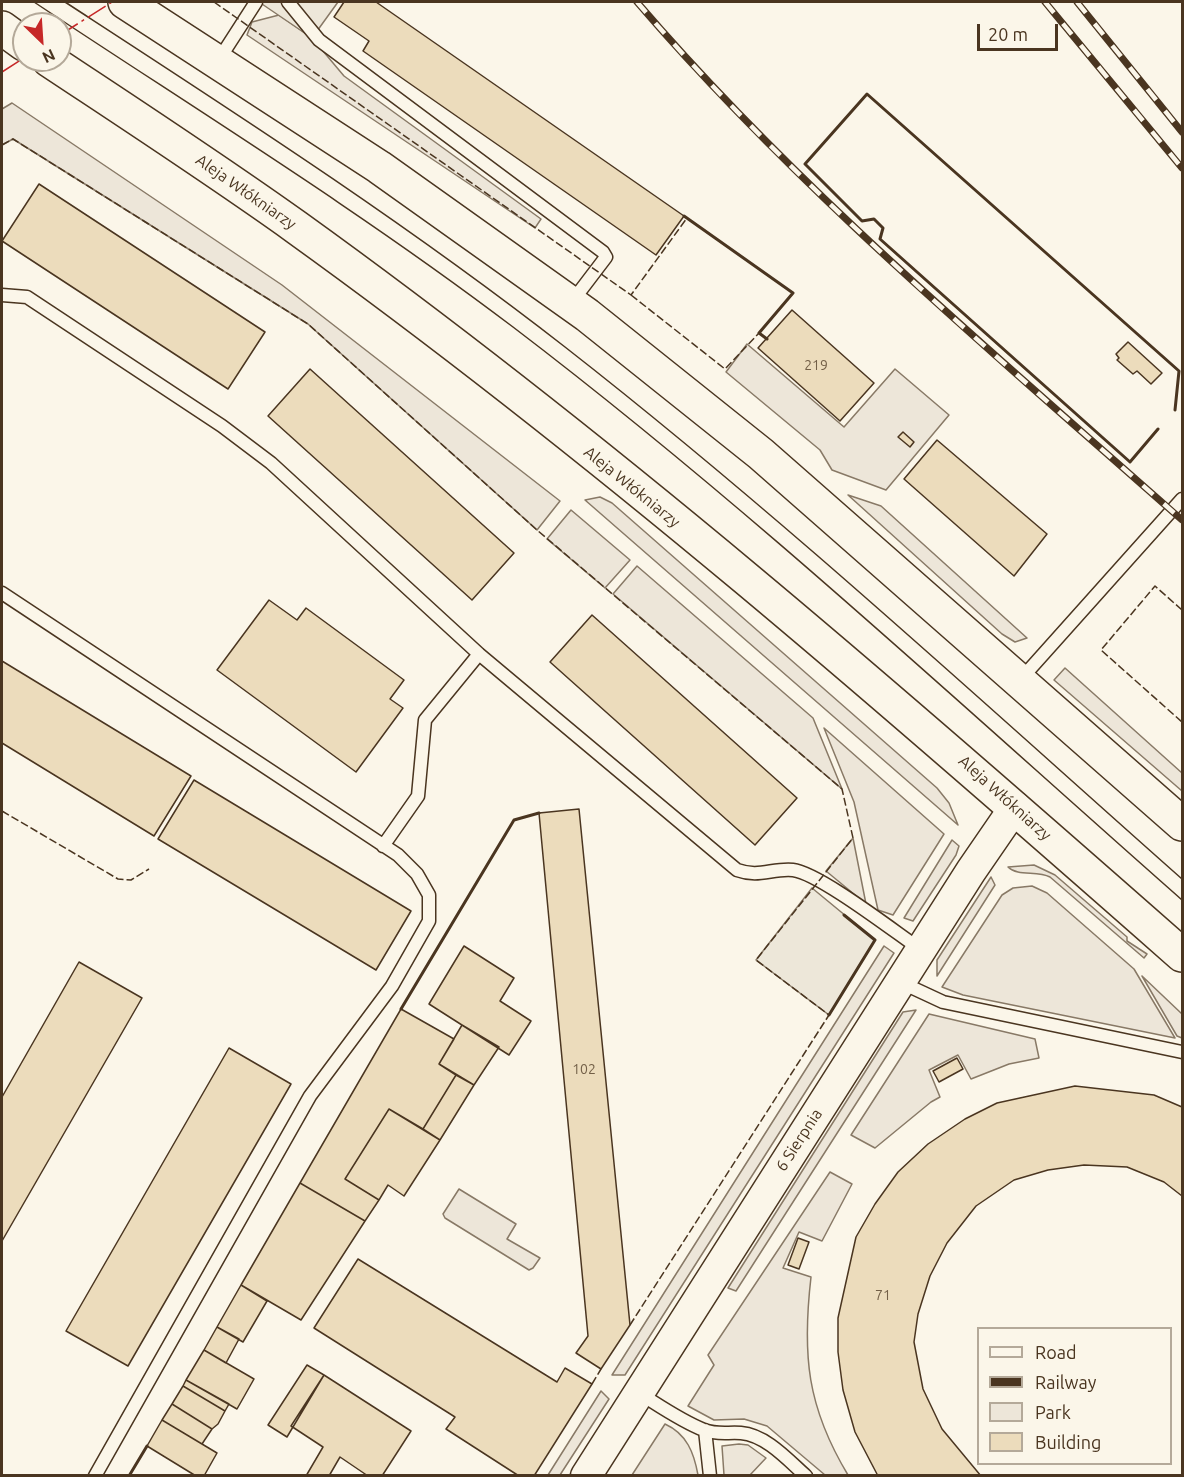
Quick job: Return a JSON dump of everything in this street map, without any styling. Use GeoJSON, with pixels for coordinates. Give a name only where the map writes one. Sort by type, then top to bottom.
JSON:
{"type":"FeatureCollection","features":[{"type":"Feature","properties":{"kind":"main road"},"geometry":{"type":"LineString","coordinates":[[125,2],[379,167],[571,303],[761,454],[1182,824]]}},
{"type":"Feature","properties":{"kind":"main road","name":"Aleja Włókniarzy"},"geometry":{"type":"LineString","coordinates":[[67,72],[288,221],[444,338],[602,462],[868,680],[1182,955]]}},
{"type":"Feature","properties":{"kind":"street","name":"6 Sierpnia"},"geometry":{"type":"LineString","coordinates":[[586,1476],[970,871],[1015,807]]}},
{"type":"Feature","properties":{"kind":"lane"},"geometry":{"type":"LineString","coordinates":[[217,62],[256,2]]}},
{"type":"Feature","properties":{"kind":"lane"},"geometry":{"type":"LineString","coordinates":[[288,2],[320,40],[603,252],[606,257],[600,267],[571,303]]}},
{"type":"Feature","properties":{"kind":"lane"},"geometry":{"type":"LineString","coordinates":[[2,295],[27,297],[222,426],[271,463],[479,654],[737,870],[751,875],[793,870],[819,880],[921,950]]}},
{"type":"Feature","properties":{"kind":"lane"},"geometry":{"type":"LineString","coordinates":[[1020,681],[1182,499]]}},
{"type":"Feature","properties":{"kind":"lane"},"geometry":{"type":"LineString","coordinates":[[2,593],[383,846],[417,874],[429,895],[429,921],[392,986],[310,1096],[95,1476]]}},
{"type":"Feature","properties":{"kind":"lane"},"geometry":{"type":"LineString","coordinates":[[383,846],[418,796],[424,720],[479,654]]}},
{"type":"Feature","properties":{"kind":"lane"},"geometry":{"type":"LineString","coordinates":[[900,982],[943,1002],[1182,1052]]}},
{"type":"Feature","properties":{"kind":"lane"},"geometry":{"type":"LineString","coordinates":[[638,1393],[705,1430],[721,1434],[742,1433],[757,1438],[774,1448],[806,1476]]}},
{"type":"Feature","properties":{"kind":"lane"},"geometry":{"type":"LineString","coordinates":[[705,1430],[710,1476]]}},
{"type":"Feature","properties":{"kind":"green space"},"geometry":{"type":"Polygon","coordinates":[[[279,15],[312,38],[344,76],[541,219],[535,228],[247,35],[252,22],[279,15]]]}},
{"type":"Feature","properties":{"kind":"green space"},"geometry":{"type":"Polygon","coordinates":[[[12,103],[282,285],[560,501],[537,530],[308,324],[13,139],[2,145],[2,109],[12,103]]]}},
{"type":"Feature","properties":{"kind":"green space"},"geometry":{"type":"Polygon","coordinates":[[[747,344],[844,427],[895,369],[949,415],[886,490],[832,470],[820,450],[726,372],[747,344]]]}},
{"type":"Feature","properties":{"kind":"green space"},"geometry":{"type":"Polygon","coordinates":[[[848,495],[881,506],[1027,638],[1015,642],[1002,634],[848,495]]]}},
{"type":"Feature","properties":{"kind":"green space"},"geometry":{"type":"Polygon","coordinates":[[[600,497],[612,503],[937,788],[949,803],[958,825],[585,500],[600,497]]]}},
{"type":"Feature","properties":{"kind":"green space"},"geometry":{"type":"Polygon","coordinates":[[[571,510],[630,560],[605,588],[547,539],[571,510]]]}},
{"type":"Feature","properties":{"kind":"green space"},"geometry":{"type":"Polygon","coordinates":[[[637,566],[813,718],[842,789],[613,594],[637,566]]]}},
{"type":"Feature","properties":{"kind":"green space"},"geometry":{"type":"Polygon","coordinates":[[[1065,668],[1182,773],[1182,791],[1054,680],[1065,668]]]}},
{"type":"Feature","properties":{"kind":"green space"},"geometry":{"type":"Polygon","coordinates":[[[824,728],[944,834],[893,915],[878,910],[854,802],[824,728]]]}},
{"type":"Feature","properties":{"kind":"green space"},"geometry":{"type":"Polygon","coordinates":[[[853,838],[866,904],[826,871],[853,838]]]}},
{"type":"Feature","properties":{"kind":"green space"},"geometry":{"type":"Polygon","coordinates":[[[952,840],[959,846],[956,855],[913,921],[904,918],[952,840]]]}},
{"type":"Feature","properties":{"kind":"green space"},"geometry":{"type":"Polygon","coordinates":[[[1034,865],[1055,875],[1127,937],[1127,941],[1147,954],[1144,958],[1050,877],[1017,872],[1008,867],[1034,865]]]}},
{"type":"Feature","properties":{"kind":"green space"},"geometry":{"type":"Polygon","coordinates":[[[991,877],[995,885],[937,976],[937,960],[991,877]]]}},
{"type":"Feature","properties":{"kind":"green space"},"geometry":{"type":"Polygon","coordinates":[[[1032,886],[1047,893],[1134,969],[1175,1038],[963,995],[942,987],[1002,895],[1013,888],[1032,886]]]}},
{"type":"Feature","properties":{"kind":"green space"},"geometry":{"type":"Polygon","coordinates":[[[884,946],[894,953],[625,1375],[612,1375],[884,946]]]}},
{"type":"Feature","properties":{"kind":"green space"},"geometry":{"type":"Polygon","coordinates":[[[1142,976],[1182,1014],[1182,1038],[1177,1036],[1142,976]]]}},
{"type":"Feature","properties":{"kind":"green space"},"geometry":{"type":"Polygon","coordinates":[[[916,1010],[736,1291],[728,1288],[903,1012],[916,1010]]]}},
{"type":"Feature","properties":{"kind":"green space"},"geometry":{"type":"Polygon","coordinates":[[[929,1014],[1035,1039],[1039,1058],[1009,1064],[971,1079],[958,1055],[929,1070],[940,1097],[875,1148],[851,1135],[929,1014]]]}},
{"type":"Feature","properties":{"kind":"green space"},"geometry":{"type":"Polygon","coordinates":[[[830,1172],[852,1184],[822,1241],[799,1232],[783,1268],[811,1277],[807,1331],[811,1380],[824,1426],[848,1475],[825,1475],[767,1426],[744,1419],[714,1420],[688,1406],[714,1365],[708,1355],[830,1172]]]}},
{"type":"Feature","properties":{"kind":"green space"},"geometry":{"type":"Polygon","coordinates":[[[459,1189],[516,1224],[507,1239],[540,1258],[533,1268],[529,1270],[445,1218],[443,1214],[459,1189]]]}},
{"type":"Feature","properties":{"kind":"green space"},"geometry":{"type":"Polygon","coordinates":[[[601,1391],[609,1399],[560,1475],[548,1475],[601,1391]]]}},
{"type":"Feature","properties":{"kind":"green space"},"geometry":{"type":"Polygon","coordinates":[[[665,1424],[679,1433],[688,1445],[698,1475],[632,1475],[665,1424]]]}},
{"type":"Feature","properties":{"kind":"green space"},"geometry":{"type":"Polygon","coordinates":[[[748,1445],[766,1458],[750,1475],[724,1475],[722,1446],[748,1445]]]}},
{"type":"Feature","properties":{"kind":"shaded area"},"geometry":{"type":"Polygon","coordinates":[[[259,2],[338,2],[312,38],[259,2]]]}},
{"type":"Feature","properties":{"kind":"shaded area"},"geometry":{"type":"Polygon","coordinates":[[[812,888],[875,940],[829,1015],[756,960],[812,888]]]}},
{"type":"Feature","properties":{"kind":"building"},"geometry":{"type":"Polygon","coordinates":[[[344,2],[376,2],[684,216],[656,255],[363,51],[369,41],[334,17],[344,2]]]}},
{"type":"Feature","properties":{"kind":"building"},"geometry":{"type":"Polygon","coordinates":[[[39,184],[265,332],[228,389],[2,241],[39,184]]]}},
{"type":"Feature","properties":{"kind":"building"},"geometry":{"type":"Polygon","coordinates":[[[792,310],[874,383],[840,421],[758,348],[792,310]]]}},
{"type":"Feature","properties":{"kind":"building"},"geometry":{"type":"Polygon","coordinates":[[[1128,342],[1162,373],[1151,384],[1137,371],[1133,374],[1117,360],[1119,358],[1116,354],[1128,342]]]}},
{"type":"Feature","properties":{"kind":"building"},"geometry":{"type":"Polygon","coordinates":[[[310,369],[514,553],[472,600],[268,416],[310,369]]]}},
{"type":"Feature","properties":{"kind":"building"},"geometry":{"type":"Polygon","coordinates":[[[903,432],[914,442],[910,447],[898,437],[903,432]]]}},
{"type":"Feature","properties":{"kind":"building"},"geometry":{"type":"Polygon","coordinates":[[[937,440],[1047,534],[1014,576],[904,479],[937,440]]]}},
{"type":"Feature","properties":{"kind":"building"},"geometry":{"type":"Polygon","coordinates":[[[269,600],[297,620],[306,608],[404,680],[390,699],[403,708],[356,772],[217,670],[269,600]]]}},
{"type":"Feature","properties":{"kind":"building"},"geometry":{"type":"Polygon","coordinates":[[[592,615],[797,798],[755,845],[550,662],[592,615]]]}},
{"type":"Feature","properties":{"kind":"building"},"geometry":{"type":"Polygon","coordinates":[[[2,661],[191,776],[154,836],[2,743],[2,661]]]}},
{"type":"Feature","properties":{"kind":"building"},"geometry":{"type":"Polygon","coordinates":[[[194,780],[411,911],[376,970],[158,839],[194,780]]]}},
{"type":"Feature","properties":{"kind":"building"},"geometry":{"type":"Polygon","coordinates":[[[579,809],[630,1325],[601,1369],[576,1353],[588,1336],[539,813],[579,809]]]}},
{"type":"Feature","properties":{"kind":"building"},"geometry":{"type":"Polygon","coordinates":[[[464,946],[514,978],[500,1001],[531,1021],[509,1055],[429,1004],[464,946]]]}},
{"type":"Feature","properties":{"kind":"building"},"geometry":{"type":"Polygon","coordinates":[[[79,962],[142,998],[2,1241],[2,1097],[79,962]]]}},
{"type":"Feature","properties":{"kind":"building"},"geometry":{"type":"Polygon","coordinates":[[[401,1009],[454,1039],[439,1064],[456,1075],[423,1129],[389,1109],[345,1179],[379,1200],[365,1221],[300,1183],[401,1009]]]}},
{"type":"Feature","properties":{"kind":"building"},"geometry":{"type":"Polygon","coordinates":[[[462,1025],[499,1047],[474,1085],[439,1064],[462,1025]]]}},
{"type":"Feature","properties":{"kind":"building"},"geometry":{"type":"Polygon","coordinates":[[[229,1048],[291,1084],[128,1366],[66,1331],[229,1048]]]}},
{"type":"Feature","properties":{"kind":"building"},"geometry":{"type":"Polygon","coordinates":[[[957,1058],[963,1069],[939,1082],[933,1071],[957,1058]]]}},
{"type":"Feature","properties":{"kind":"building"},"geometry":{"type":"Polygon","coordinates":[[[456,1075],[474,1085],[440,1140],[423,1129],[456,1075]]]}},
{"type":"Feature","properties":{"kind":"building"},"geometry":{"type":"Polygon","coordinates":[[[1075,1086],[1154,1095],[1182,1107],[1182,1196],[1164,1182],[1127,1167],[1084,1165],[1048,1170],[1014,1180],[976,1206],[947,1243],[930,1276],[918,1314],[914,1342],[923,1389],[942,1429],[981,1476],[878,1476],[855,1432],[843,1390],[838,1352],[838,1318],[856,1237],[875,1204],[898,1172],[928,1144],[965,1119],[997,1103],[1075,1086]]]}},
{"type":"Feature","properties":{"kind":"building"},"geometry":{"type":"Polygon","coordinates":[[[389,1109],[440,1140],[404,1196],[388,1185],[379,1200],[345,1179],[389,1109]]]}},
{"type":"Feature","properties":{"kind":"building"},"geometry":{"type":"Polygon","coordinates":[[[300,1183],[365,1221],[301,1320],[241,1285],[300,1183]]]}},
{"type":"Feature","properties":{"kind":"building"},"geometry":{"type":"Polygon","coordinates":[[[798,1238],[809,1242],[799,1269],[788,1265],[798,1238]]]}},
{"type":"Feature","properties":{"kind":"building"},"geometry":{"type":"Polygon","coordinates":[[[358,1259],[557,1382],[565,1368],[592,1384],[534,1476],[519,1476],[446,1429],[455,1417],[314,1328],[358,1259]]]}},
{"type":"Feature","properties":{"kind":"building"},"geometry":{"type":"Polygon","coordinates":[[[241,1285],[267,1301],[243,1342],[217,1327],[241,1285]]]}},
{"type":"Feature","properties":{"kind":"building"},"geometry":{"type":"Polygon","coordinates":[[[217,1327],[239,1339],[226,1363],[204,1350],[217,1327]]]}},
{"type":"Feature","properties":{"kind":"building"},"geometry":{"type":"Polygon","coordinates":[[[204,1350],[254,1379],[237,1409],[186,1380],[204,1350]]]}},
{"type":"Feature","properties":{"kind":"building"},"geometry":{"type":"Polygon","coordinates":[[[307,1365],[324,1375],[287,1437],[268,1425],[307,1365]]]}},
{"type":"Feature","properties":{"kind":"building"},"geometry":{"type":"Polygon","coordinates":[[[324,1375],[411,1431],[382,1476],[368,1476],[340,1457],[329,1476],[306,1476],[323,1447],[291,1426],[324,1375]]]}},
{"type":"Feature","properties":{"kind":"building"},"geometry":{"type":"Polygon","coordinates":[[[186,1380],[229,1404],[225,1411],[183,1386],[186,1380]]]}},
{"type":"Feature","properties":{"kind":"building"},"geometry":{"type":"Polygon","coordinates":[[[183,1386],[225,1411],[218,1424],[212,1429],[172,1404],[183,1386]]]}},
{"type":"Feature","properties":{"kind":"building"},"geometry":{"type":"Polygon","coordinates":[[[172,1404],[212,1429],[202,1444],[162,1420],[172,1404]]]}},
{"type":"Feature","properties":{"kind":"building"},"geometry":{"type":"Polygon","coordinates":[[[162,1420],[217,1453],[204,1476],[196,1476],[147,1446],[162,1420]]]}},
{"type":"Feature","properties":{"kind":"tram line"},"geometry":{"type":"LineString","coordinates":[[34,2],[396,242],[513,327],[600,395],[770,535],[1182,900]]}},
{"type":"Feature","properties":{"kind":"tram line"},"geometry":{"type":"LineString","coordinates":[[65,2],[381,212],[565,347],[645,410],[801,541],[1182,879]]}},
{"type":"Feature","properties":{"kind":"railway"},"geometry":{"type":"LineString","coordinates":[[637,2],[700,72],[832,206],[971,334],[1182,520]]}},
{"type":"Feature","properties":{"kind":"railway"},"geometry":{"type":"LineString","coordinates":[[1045,2],[1182,168]]}},
{"type":"Feature","properties":{"kind":"railway"},"geometry":{"type":"LineString","coordinates":[[1077,2],[1182,132]]}},
{"type":"Feature","properties":{"kind":"fence"},"geometry":{"type":"LineString","coordinates":[[214,2],[631,295],[687,218]]}},
{"type":"Feature","properties":{"kind":"fence"},"geometry":{"type":"LineString","coordinates":[[2,145],[13,139],[308,324],[537,530],[842,789],[853,838],[756,960],[829,1015],[630,1325]]}},
{"type":"Feature","properties":{"kind":"fence"},"geometry":{"type":"LineString","coordinates":[[631,295],[725,369],[759,333]]}},
{"type":"Feature","properties":{"kind":"fence"},"geometry":{"type":"LineString","coordinates":[[1182,610],[1155,586],[1101,650],[1182,722]]}},
{"type":"Feature","properties":{"kind":"fence"},"geometry":{"type":"LineString","coordinates":[[2,811],[118,879],[131,880],[149,869]]}},
{"type":"Feature","properties":{"kind":"fence"},"geometry":{"type":"LineString","coordinates":[[592,1384],[601,1369]]}},
{"type":"Feature","properties":{"kind":"wall"},"geometry":{"type":"LineString","coordinates":[[1158,429],[1130,462],[880,239],[883,228],[874,219],[862,221],[805,164],[867,94],[1179,371],[1175,410]]}},
{"type":"Feature","properties":{"kind":"wall"},"geometry":{"type":"LineString","coordinates":[[684,216],[793,293],[759,333],[767,339]]}},
{"type":"Feature","properties":{"kind":"wall"},"geometry":{"type":"LineString","coordinates":[[401,1009],[514,820],[539,813]]}},
{"type":"Feature","properties":{"kind":"wall"},"geometry":{"type":"LineString","coordinates":[[829,1015],[875,940],[844,915]]}},
{"type":"Feature","properties":{"kind":"wall"},"geometry":{"type":"LineString","coordinates":[[129,1476],[147,1446]]}},
{"type":"Feature","properties":{"kind":"power"},"geometry":{"type":"LineString","coordinates":[[72,27],[112,2]]}},
{"type":"Feature","properties":{"kind":"power"},"geometry":{"type":"LineString","coordinates":[[2,72],[12,66]]}}]}
